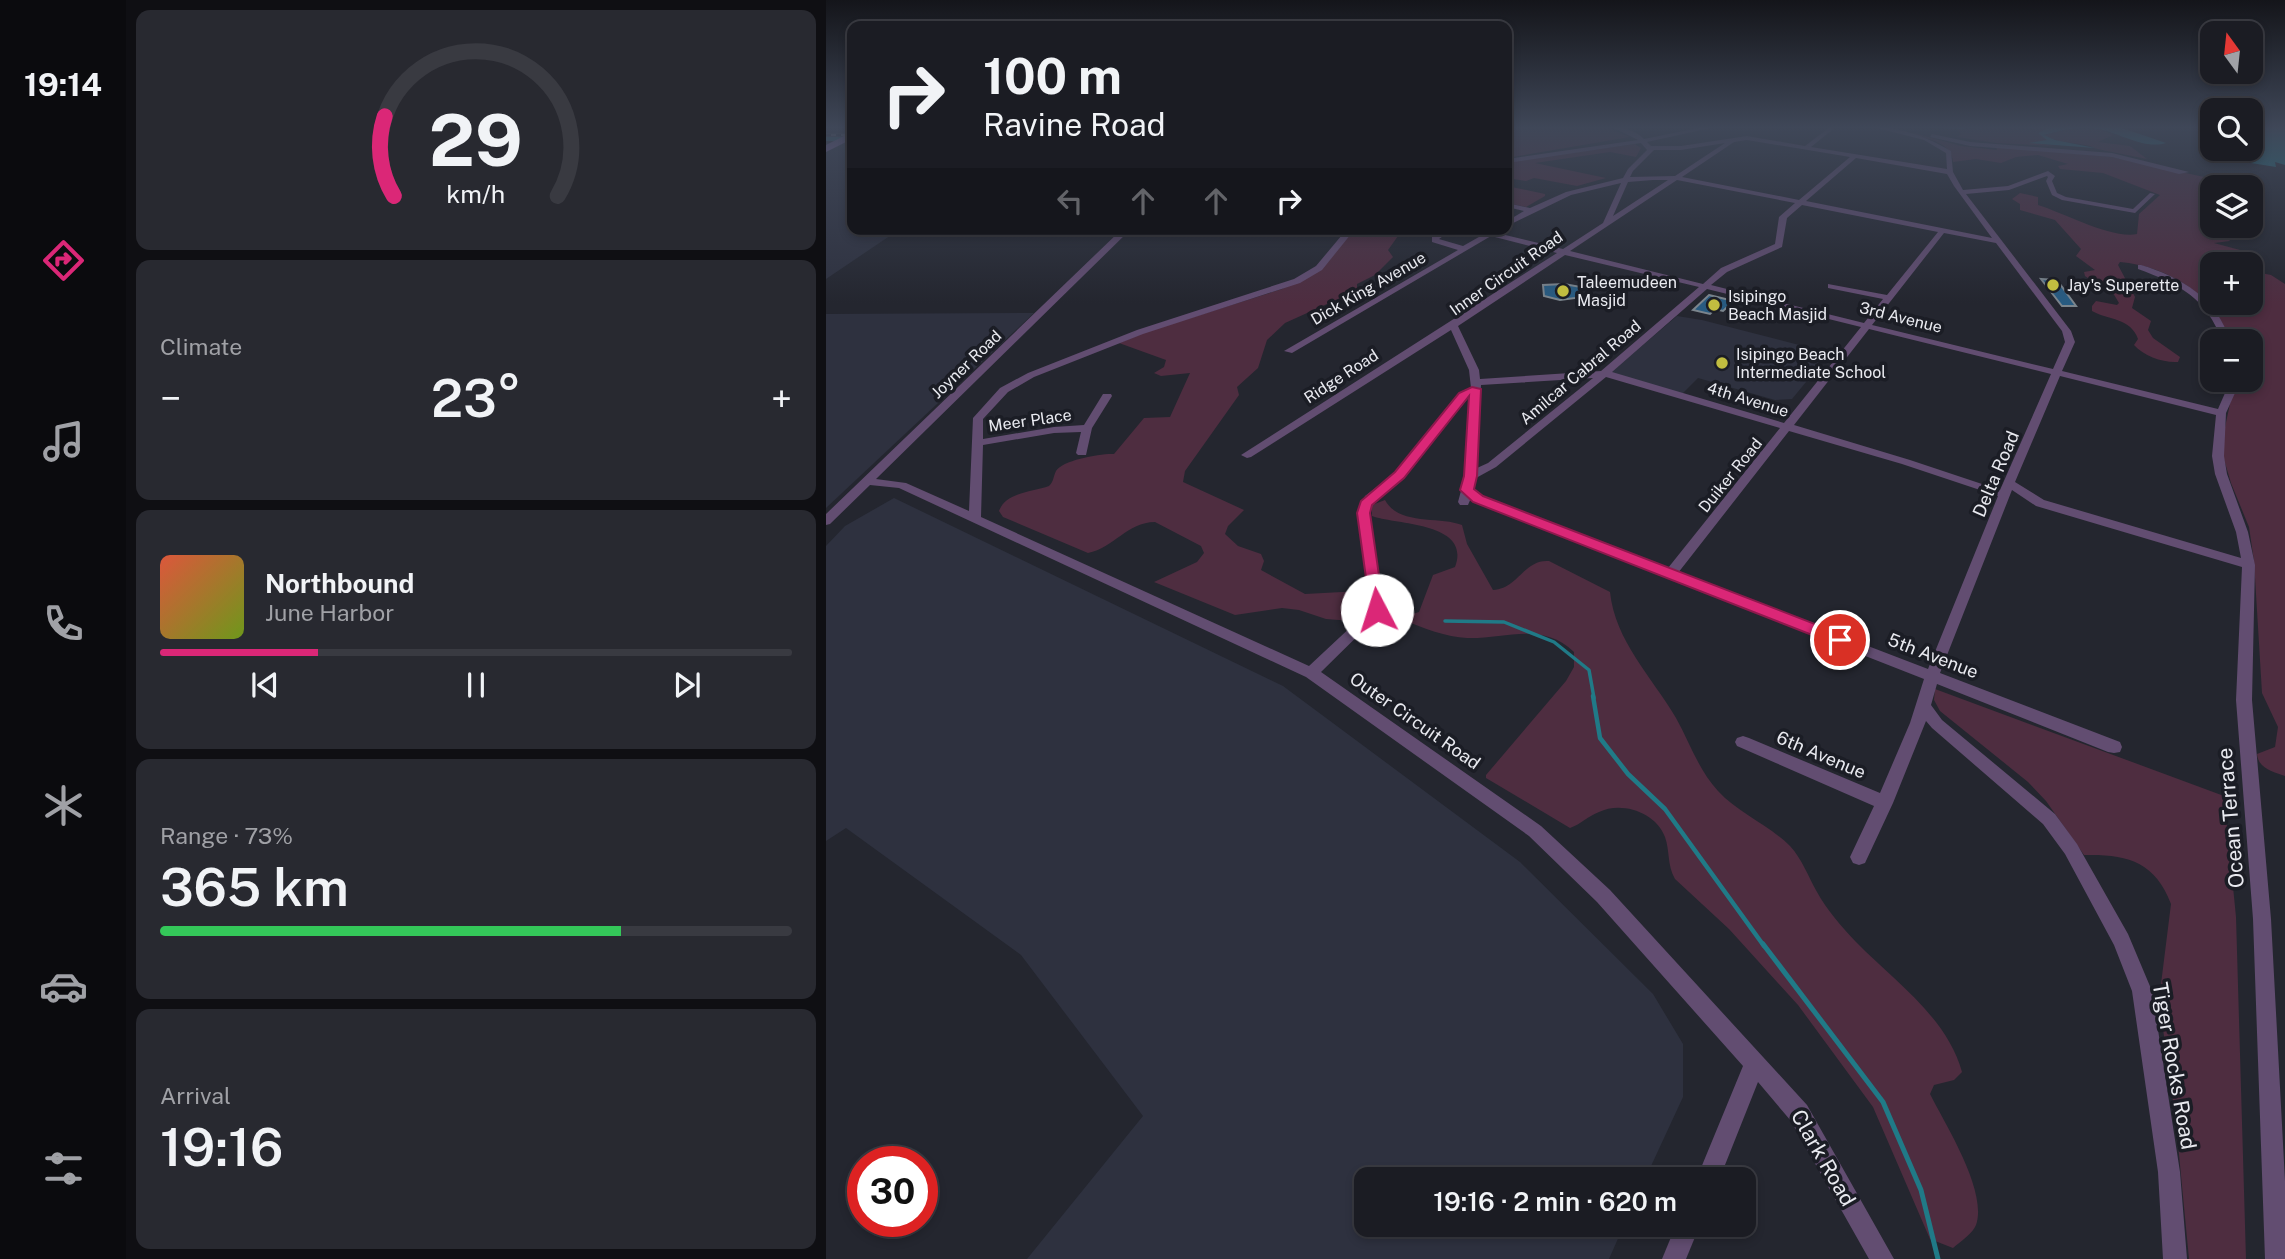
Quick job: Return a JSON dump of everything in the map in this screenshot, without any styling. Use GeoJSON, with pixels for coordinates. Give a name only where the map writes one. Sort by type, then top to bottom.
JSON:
{"type":"FeatureCollection","features":[{"type":"Feature","properties":{"kind":"street"},"geometry":{"type":"LineString","coordinates":[[1512,221],[1558,196],[1597,186]]}},
{"type":"Feature","properties":{"kind":"street"},"geometry":{"type":"LineString","coordinates":[[1606,224],[1623,186]]}},
{"type":"Feature","properties":{"kind":"street","name":"Inner Circuit Road"},"geometry":{"type":"LineString","coordinates":[[1467,489],[1476,386],[1474,370],[1453,325],[1665,186]]}},
{"type":"Feature","properties":{"kind":"street"},"geometry":{"type":"LineString","coordinates":[[1717,186],[1997,241]]}},
{"type":"Feature","properties":{"kind":"street","name":"Amilcar Cabral Road"},"geometry":{"type":"LineString","coordinates":[[1467,489],[1492,465],[1604,374],[1732,264],[1782,243],[1780,221],[1820,186]]}},
{"type":"Feature","properties":{"kind":"street"},"geometry":{"type":"LineString","coordinates":[[1951,186],[1958,189],[2015,186]]}},
{"type":"Feature","properties":{"kind":"street","name":"Delta Road"},"geometry":{"type":"LineString","coordinates":[[1858,857],[1885,803],[1924,707],[1932,676],[2007,489],[2068,350],[2070,338],[1956,186]]}},
{"type":"Feature","properties":{"kind":"street"},"geometry":{"type":"LineString","coordinates":[[2050,186],[2054,194],[2064,199],[2135,211],[2152,194]]}},
{"type":"Feature","properties":{"kind":"street"},"geometry":{"type":"LineString","coordinates":[[1512,206],[1530,210]]}},
{"type":"Feature","properties":{"kind":"street","name":"Duiker Road"},"geometry":{"type":"LineString","coordinates":[[1671,573],[1789,428],[1942,231]]}},
{"type":"Feature","properties":{"kind":"street","name":"Joyner Road"},"geometry":{"type":"LineString","coordinates":[[826,521],[1121,235]]}},
{"type":"Feature","properties":{"kind":"street"},"geometry":{"type":"LineString","coordinates":[[975,519],[978,418],[992,401],[1013,383],[1140,332],[1297,281],[1319,268],[1346,235]]}},
{"type":"Feature","properties":{"kind":"street"},"geometry":{"type":"LineString","coordinates":[[1438,235],[1435,240],[1464,249]]}},
{"type":"Feature","properties":{"kind":"street","name":"Dick King Avenue"},"geometry":{"type":"LineString","coordinates":[[1289,351],[1488,235]]}},
{"type":"Feature","properties":{"kind":"street","name":"3rd Avenue"},"geometry":{"type":"LineString","coordinates":[[1508,235],[1564,252],[2221,413]]}},
{"type":"Feature","properties":{"kind":"street"},"geometry":{"type":"LineString","coordinates":[[2141,267],[2170,279],[2201,297],[2214,313],[2221,329]]}},
{"type":"Feature","properties":{"kind":"street"},"geometry":{"type":"LineString","coordinates":[[1831,287],[1890,298]]}},
{"type":"Feature","properties":{"kind":"street","name":"Ridge Road"},"geometry":{"type":"LineString","coordinates":[[1247,455],[1453,325]]}},
{"type":"Feature","properties":{"kind":"street","name":"4th Avenue"},"geometry":{"type":"LineString","coordinates":[[1476,386],[1604,374],[2007,489],[2040,503],[2249,565]]}},
{"type":"Feature","properties":{"kind":"street"},"geometry":{"type":"LineString","coordinates":[[1311,673],[1377,610],[1364,513],[1366,504],[1399,475],[1463,395],[1476,386]]}},
{"type":"Feature","properties":{"kind":"street","name":"Ocean Terrace"},"geometry":{"type":"LineString","coordinates":[[2230,392],[2221,413],[2218,463],[2242,532],[2249,565],[2244,700],[2262,919],[2277,1259]]}},
{"type":"Feature","properties":{"kind":"street","name":"Meer Place"},"geometry":{"type":"LineString","coordinates":[[1082,453],[1087,428],[1107,396]]}},
{"type":"Feature","properties":{"kind":"street","name":"Meer Place"},"geometry":{"type":"LineString","coordinates":[[977,443],[1054,430],[1087,428]]}},
{"type":"Feature","properties":{"kind":"street","name":"Outer Circuit Road"},"geometry":{"type":"LineString","coordinates":[[868,481],[902,485],[1311,673],[1503,807],[1567,859],[1754,1065]]}},
{"type":"Feature","properties":{"kind":"street","name":"5th Avenue"},"geometry":{"type":"LineString","coordinates":[[1467,489],[1482,501],[2114,747]]}},
{"type":"Feature","properties":{"kind":"street","name":"Tiger Rocks Road"},"geometry":{"type":"LineString","coordinates":[[1924,707],[1937,724],[2049,819],[2071,849],[2121,940],[2142,991],[2169,1172],[2175,1259]]}},
{"type":"Feature","properties":{"kind":"street","name":"6th Avenue"},"geometry":{"type":"LineString","coordinates":[[1743,742],[1885,803]]}},
{"type":"Feature","properties":{"kind":"street"},"geometry":{"type":"LineString","coordinates":[[1712,1167],[1754,1065]]}},
{"type":"Feature","properties":{"kind":"street","name":"Clark Road"},"geometry":{"type":"LineString","coordinates":[[1754,1065],[1799,1113],[1882,1259]]}},
{"type":"Feature","properties":{"kind":"street"},"geometry":{"type":"LineString","coordinates":[[1674,1259],[1683,1237]]}},
{"type":"Feature","properties":{"kind":"shaded area"},"geometry":{"type":"Polygon","coordinates":[[[826,186],[847,186],[847,235],[891,235],[826,279],[826,186]]]}},
{"type":"Feature","properties":{"kind":"shaded area"},"geometry":{"type":"Polygon","coordinates":[[[2136,186],[2200,186],[2200,238],[2227,238],[2230,241],[2214,243],[2240,250],[2200,252],[2200,296],[2172,277],[2155,270],[2120,262],[2118,265],[2135,297],[2132,308],[2151,321],[2148,330],[2153,338],[2180,357],[2178,362],[2154,358],[2143,352],[2134,345],[2138,339],[2130,327],[2092,311],[2096,301],[2117,305],[2119,303],[2110,288],[2085,276],[2084,272],[2095,270],[2076,256],[2081,249],[2055,220],[2020,210],[2020,204],[2012,199],[2020,193],[2038,197],[2038,205],[2101,229],[2126,235],[2137,234],[2139,214],[2160,195],[2136,186]]]}},
{"type":"Feature","properties":{"kind":"shaded area"},"geometry":{"type":"Polygon","coordinates":[[[1512,187],[1545,194],[1526,207],[1512,204],[1512,187]]]}},
{"type":"Feature","properties":{"kind":"shaded area"},"geometry":{"type":"Polygon","coordinates":[[[1348,235],[1398,236],[1388,250],[1393,257],[1375,275],[1357,284],[1357,290],[1339,303],[1327,304],[1285,323],[1267,340],[1258,368],[1237,387],[1239,395],[1185,471],[1183,482],[1244,510],[1228,526],[1225,534],[1238,546],[1261,554],[1264,561],[1261,570],[1305,594],[1361,591],[1359,615],[1352,621],[1326,619],[1299,610],[1282,608],[1235,615],[1154,582],[1197,562],[1204,553],[1201,546],[1155,522],[1136,526],[1106,546],[1088,553],[1003,517],[999,511],[1008,500],[1049,486],[1060,467],[1083,458],[1114,454],[1144,418],[1170,417],[1190,373],[1161,376],[1154,373],[1164,367],[1166,360],[1119,343],[1282,289],[1328,262],[1348,235]]]}},
{"type":"Feature","properties":{"kind":"shaded area"},"geometry":{"type":"Polygon","coordinates":[[[2263,273],[2285,284],[2285,776],[2263,766],[2257,754],[2275,747],[2278,727],[2262,693],[2254,561],[2249,527],[2223,456],[2224,432],[2232,392],[2263,392],[2263,329],[2225,329],[2217,315],[2263,315],[2263,273]]]}},
{"type":"Feature","properties":{"kind":"shaded area"},"geometry":{"type":"Polygon","coordinates":[[[1034,313],[826,508],[826,314],[1034,313]]]}},
{"type":"Feature","properties":{"kind":"shaded area","name":"Isipingo Beach Intermediate School"},"geometry":{"type":"Polygon","coordinates":[[[1677,316],[1830,353],[1792,399],[1775,400],[1698,378],[1682,394],[1610,373],[1677,316]]]}},
{"type":"Feature","properties":{"kind":"shaded area"},"geometry":{"type":"Polygon","coordinates":[[[894,498],[1283,686],[1520,862],[1653,994],[1683,1044],[1683,1097],[1651,1167],[1354,1167],[1354,1237],[1619,1237],[1609,1259],[1027,1259],[1143,1116],[1021,955],[846,828],[826,841],[826,546],[845,526],[894,498]]]}},
{"type":"Feature","properties":{"kind":"shaded area"},"geometry":{"type":"Polygon","coordinates":[[[1385,500],[1391,508],[1409,517],[1462,525],[1467,544],[1493,590],[1509,585],[1533,565],[1549,561],[1610,592],[1613,610],[1627,643],[1676,718],[1711,783],[1726,799],[1790,846],[1835,918],[1856,942],[1918,1001],[1955,1052],[1962,1072],[1954,1080],[1934,1085],[1930,1094],[1971,1177],[1978,1211],[1974,1228],[1953,1248],[1930,1239],[1873,1107],[1798,1005],[1729,929],[1675,879],[1665,837],[1654,821],[1637,811],[1617,808],[1595,814],[1570,828],[1486,778],[1566,681],[1574,667],[1574,652],[1562,643],[1536,634],[1467,638],[1435,632],[1404,620],[1403,617],[1419,612],[1433,575],[1455,567],[1457,552],[1453,541],[1443,533],[1372,516],[1372,505],[1385,500]]]}},
{"type":"Feature","properties":{"kind":"shaded area"},"geometry":{"type":"Polygon","coordinates":[[[1935,689],[2224,796],[2236,917],[2246,1259],[2189,1259],[2176,1123],[2159,1000],[2171,904],[2164,890],[2148,869],[2137,863],[2113,856],[2084,855],[2046,801],[2028,782],[1940,711],[1934,700],[1935,689]]]}},
{"type":"Feature","properties":{"kind":"building"},"geometry":{"type":"Polygon","coordinates":[[[2041,279],[2057,280],[2076,306],[2062,306],[2041,279]]]}},
{"type":"Feature","properties":{"kind":"building","name":"Taleemudeen Masjid"},"geometry":{"type":"Polygon","coordinates":[[[1564,284],[1581,287],[1583,297],[1560,300],[1544,296],[1543,285],[1564,284]]]}},
{"type":"Feature","properties":{"kind":"building","name":"Isipingo Beach Masjid"},"geometry":{"type":"Polygon","coordinates":[[[1709,295],[1734,301],[1723,311],[1715,309],[1710,314],[1693,310],[1709,295]]]}},
{"type":"Feature","properties":{"kind":"waterway"},"geometry":{"type":"LineString","coordinates":[[1445,621],[1504,622],[1554,642],[1589,670],[1594,698]]}},
{"type":"Feature","properties":{"kind":"waterway"},"geometry":{"type":"LineString","coordinates":[[1593,696],[1600,738],[1628,774],[1665,809],[1764,946]]}},
{"type":"Feature","properties":{"kind":"waterway"},"geometry":{"type":"LineString","coordinates":[[1763,944],[1883,1102],[1921,1190],[1938,1259]]}},
{"type":"Feature","properties":{"kind":"place","name":"Jay's Superette"},"geometry":{"type":"Point","coordinates":[2053,285]}},
{"type":"Feature","properties":{"kind":"place","name":"Taleemudeen Masjid"},"geometry":{"type":"Point","coordinates":[1563,291]}},
{"type":"Feature","properties":{"kind":"place","name":"Isipingo Beach Masjid"},"geometry":{"type":"Point","coordinates":[1714,305]}},
{"type":"Feature","properties":{"kind":"place","name":"Isipingo Beach Intermediate School"},"geometry":{"type":"Point","coordinates":[1722,363]}},
{"type":"Feature","properties":{"kind":"route"},"geometry":{"type":"LineString","coordinates":[[1377,610],[1364,513],[1366,504],[1399,475],[1463,395],[1476,389],[1471,476],[1467,490],[1478,499],[1840,640]]}}]}
